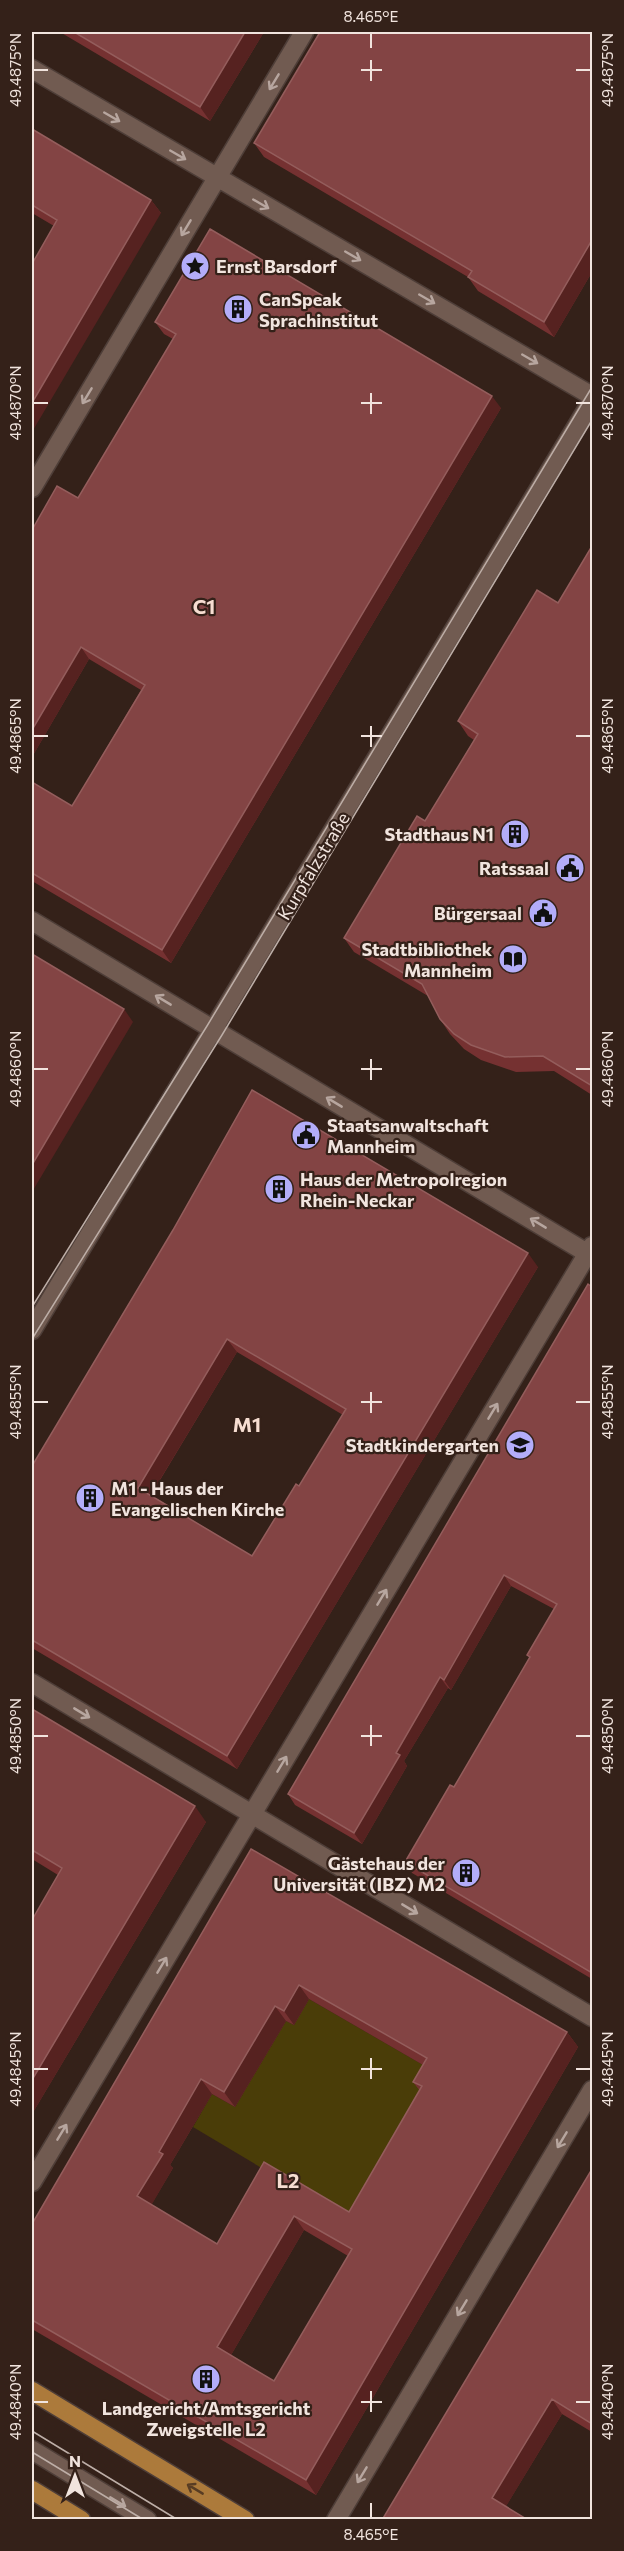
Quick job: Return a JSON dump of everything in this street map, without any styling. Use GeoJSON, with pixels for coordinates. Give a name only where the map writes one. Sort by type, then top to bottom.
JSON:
{"type":"FeatureCollection","features":[{"type":"Feature","properties":{"kind":"main road"},"geometry":{"type":"LineString","coordinates":[[32,2391],[245,2520]]}},
{"type":"Feature","properties":{"kind":"main road"},"geometry":{"type":"LineString","coordinates":[[32,2490],[81,2520]]}},
{"type":"Feature","properties":{"kind":"street"},"geometry":{"type":"LineString","coordinates":[[32,488],[304,32]]}},
{"type":"Feature","properties":{"kind":"street"},"geometry":{"type":"LineString","coordinates":[[32,69],[592,396]]}},
{"type":"Feature","properties":{"kind":"street","name":"Kurpfalzstraße"},"geometry":{"type":"LineString","coordinates":[[32,1330],[592,401]]}},
{"type":"Feature","properties":{"kind":"street"},"geometry":{"type":"LineString","coordinates":[[32,921],[591,1252],[32,2182]]}},
{"type":"Feature","properties":{"kind":"street"},"geometry":{"type":"LineString","coordinates":[[32,1683],[592,2017]]}},
{"type":"Feature","properties":{"kind":"street"},"geometry":{"type":"LineString","coordinates":[[336,2520],[592,2090]]}},
{"type":"Feature","properties":{"kind":"street"},"geometry":{"type":"LineString","coordinates":[[32,2450],[147,2520]]}},
{"type":"Feature","properties":{"kind":"shaded area"},"geometry":{"type":"Polygon","coordinates":[[[309,1999],[437,2073],[359,2226],[193,2127],[212,2094],[235,2107],[286,2021],[294,2025],[309,1999]]]}},
{"type":"Feature","properties":{"kind":"building"},"geometry":{"type":"Polygon","coordinates":[[[74,32],[245,32],[200,107],[74,32]]]}},
{"type":"Feature","properties":{"kind":"building"},"geometry":{"type":"Polygon","coordinates":[[[320,32],[592,32],[592,240],[544,322],[468,277],[472,271],[254,143],[320,32]]]}},
{"type":"Feature","properties":{"kind":"building"},"geometry":{"type":"Polygon","coordinates":[[[32,129],[151,200],[32,403],[32,264],[57,220],[32,205],[32,129]]]}},
{"type":"Feature","properties":{"kind":"building"},"geometry":{"type":"Polygon","coordinates":[[[210,229],[492,396],[162,950],[32,873],[32,782],[72,806],[145,685],[81,647],[32,730],[32,530],[57,486],[78,498],[176,334],[155,322],[210,229]]]}},
{"type":"Feature","properties":{"kind":"building","name":"Stadthaus N1"},"geometry":{"type":"Polygon","coordinates":[[[592,546],[592,1086],[543,1056],[505,1057],[471,1045],[454,1034],[440,1019],[422,984],[344,938],[417,816],[425,821],[478,734],[458,721],[537,590],[558,603],[592,546]]]}},
{"type":"Feature","properties":{"kind":"building"},"geometry":{"type":"Polygon","coordinates":[[[32,954],[124,1009],[32,1165],[32,954]]]}},
{"type":"Feature","properties":{"kind":"building"},"geometry":{"type":"Polygon","coordinates":[[[252,1090],[528,1253],[227,1756],[32,1640],[32,1466],[173,1230],[252,1090]],[[227,1339],[138,1488],[252,1556],[296,1484],[299,1486],[346,1409],[227,1339]]]}},
{"type":"Feature","properties":{"kind":"building"},"geometry":{"type":"Polygon","coordinates":[[[588,1284],[592,1287],[592,1973],[405,1862],[450,1785],[454,1787],[530,1657],[527,1655],[557,1604],[504,1575],[444,1680],[440,1677],[396,1753],[400,1755],[354,1833],[288,1794],[588,1284]]]}},
{"type":"Feature","properties":{"kind":"building"},"geometry":{"type":"Polygon","coordinates":[[[32,1709],[195,1806],[32,2080],[32,1920],[62,1868],[32,1850],[32,1709]]]}},
{"type":"Feature","properties":{"kind":"building"},"geometry":{"type":"Polygon","coordinates":[[[251,1849],[567,2032],[306,2480],[32,2320],[32,2224],[251,1849]],[[299,1985],[284,2011],[275,2006],[224,2092],[201,2079],[159,2152],[163,2154],[137,2196],[217,2244],[264,2162],[349,2212],[422,2086],[413,2082],[427,2058],[299,1985]],[[294,2216],[217,2347],[274,2381],[352,2249],[294,2216]]]}},
{"type":"Feature","properties":{"kind":"building"},"geometry":{"type":"Polygon","coordinates":[[[592,2169],[592,2424],[552,2399],[492,2498],[528,2520],[382,2520],[592,2169]]]}},
{"type":"Feature","properties":{"kind":"tram line"},"geometry":{"type":"LineString","coordinates":[[32,1307],[207,1026],[592,387]]}},
{"type":"Feature","properties":{"kind":"tram line"},"geometry":{"type":"LineString","coordinates":[[32,1339],[222,1035],[592,420]]}},
{"type":"Feature","properties":{"kind":"tram line"},"geometry":{"type":"LineString","coordinates":[[32,2431],[178,2520]]}},
{"type":"Feature","properties":{"kind":"tram line"},"geometry":{"type":"LineString","coordinates":[[32,2452],[144,2520]]}},
{"type":"Feature","properties":{"kind":"place","name":"Ernst Barsdorf"},"geometry":{"type":"Point","coordinates":[195,266]}},
{"type":"Feature","properties":{"kind":"place","name":"CanSpeak Sprachinstitut"},"geometry":{"type":"Point","coordinates":[238,309]}},
{"type":"Feature","properties":{"kind":"place","name":"Stadthaus N1"},"geometry":{"type":"Point","coordinates":[515,834]}},
{"type":"Feature","properties":{"kind":"place","name":"Ratssaal"},"geometry":{"type":"Point","coordinates":[570,868]}},
{"type":"Feature","properties":{"kind":"place","name":"Bürgersaal"},"geometry":{"type":"Point","coordinates":[543,913]}},
{"type":"Feature","properties":{"kind":"place","name":"Stadtbibliothek Mannheim"},"geometry":{"type":"Point","coordinates":[513,959]}},
{"type":"Feature","properties":{"kind":"place","name":"Staatsanwaltschaft Mannheim"},"geometry":{"type":"Point","coordinates":[306,1135]}},
{"type":"Feature","properties":{"kind":"place","name":"Haus der Metropolregion Rhein-Neckar"},"geometry":{"type":"Point","coordinates":[279,1189]}},
{"type":"Feature","properties":{"kind":"place","name":"Stadtkindergarten"},"geometry":{"type":"Point","coordinates":[520,1445]}},
{"type":"Feature","properties":{"kind":"place","name":"M1 - Haus der Evangelischen Kirche"},"geometry":{"type":"Point","coordinates":[90,1498]}},
{"type":"Feature","properties":{"kind":"place","name":"Gästehaus der Universität (IBZ) M2"},"geometry":{"type":"Point","coordinates":[466,1873]}},
{"type":"Feature","properties":{"kind":"place","name":"Landgericht/Amtsgericht Zweigstelle L2"},"geometry":{"type":"Point","coordinates":[206,2379]}},
{"type":"Feature","properties":{"kind":"district","name":"C1"},"geometry":{"type":"Point","coordinates":[204,606]}},
{"type":"Feature","properties":{"kind":"district","name":"M1"},"geometry":{"type":"Point","coordinates":[247,1424]}},
{"type":"Feature","properties":{"kind":"district","name":"L2"},"geometry":{"type":"Point","coordinates":[288,2180]}}]}
